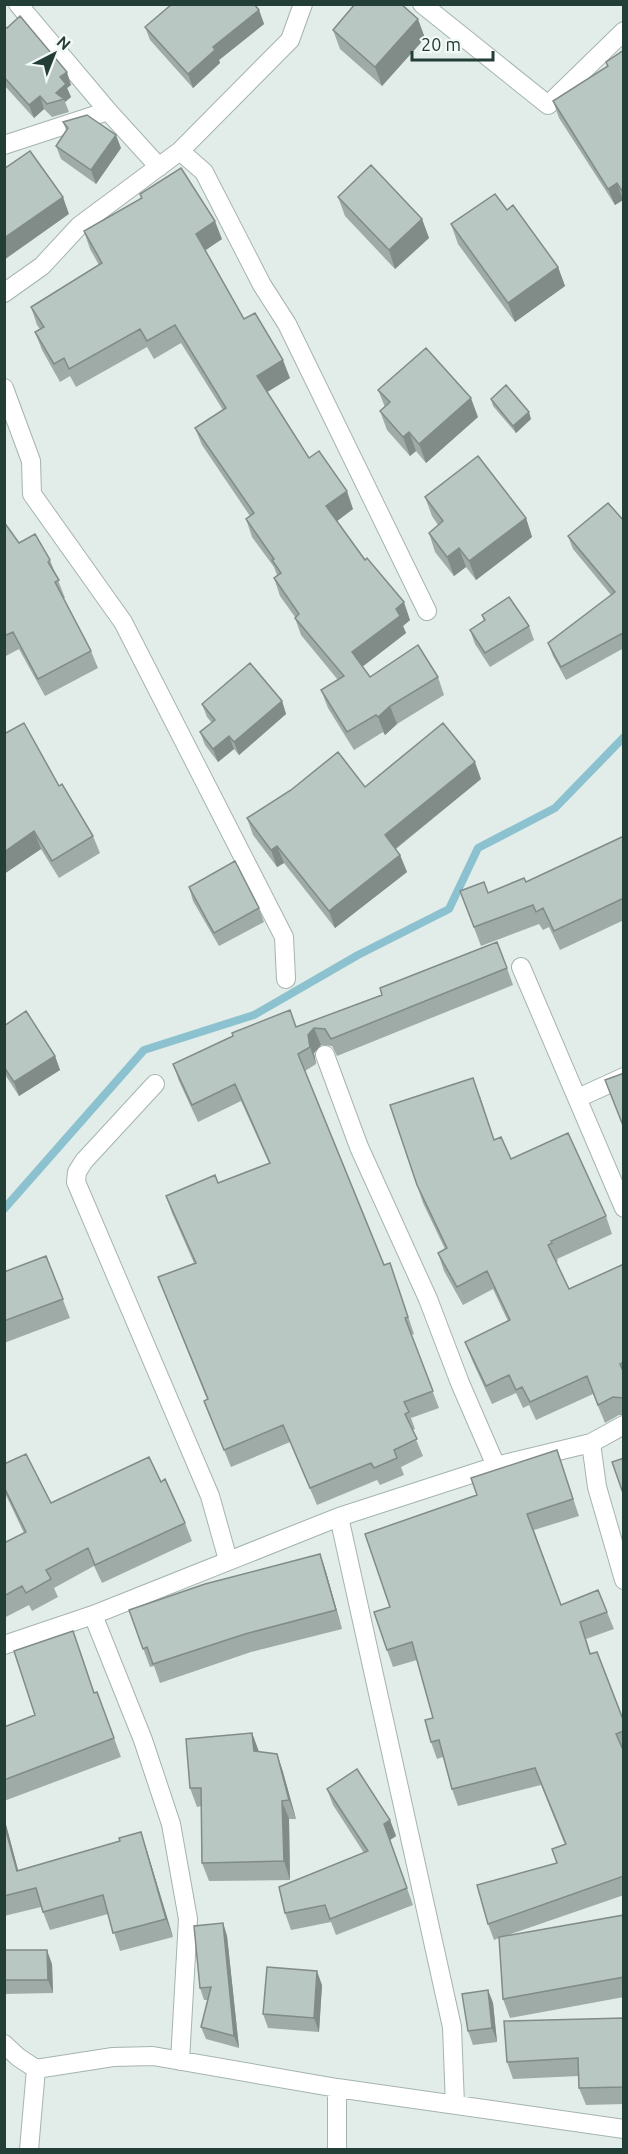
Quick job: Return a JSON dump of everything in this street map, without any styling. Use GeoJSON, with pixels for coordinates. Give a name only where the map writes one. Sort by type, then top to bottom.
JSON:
{"type":"FeatureCollection","features":[{"type":"Feature","properties":{"kind":"street"},"geometry":{"type":"LineString","coordinates":[[18,4],[108,111],[159,167]]}},
{"type":"Feature","properties":{"kind":"street"},"geometry":{"type":"LineString","coordinates":[[4,293],[42,266],[80,226],[180,152],[290,40],[303,4]]}},
{"type":"Feature","properties":{"kind":"street"},"geometry":{"type":"LineString","coordinates":[[422,4],[548,105],[624,31]]}},
{"type":"Feature","properties":{"kind":"street"},"geometry":{"type":"LineString","coordinates":[[4,145],[108,111]]}},
{"type":"Feature","properties":{"kind":"street"},"geometry":{"type":"LineString","coordinates":[[180,152],[204,171],[262,285],[287,324],[427,611]]}},
{"type":"Feature","properties":{"kind":"street"},"geometry":{"type":"LineString","coordinates":[[4,388],[31,461],[32,495],[123,622],[284,937],[286,979]]}},
{"type":"Feature","properties":{"kind":"street"},"geometry":{"type":"LineString","coordinates":[[521,967],[624,1208]]}},
{"type":"Feature","properties":{"kind":"street"},"geometry":{"type":"LineString","coordinates":[[325,1055],[359,1147],[428,1299],[495,1466]]}},
{"type":"Feature","properties":{"kind":"street"},"geometry":{"type":"LineString","coordinates":[[578,1098],[624,1077]]}},
{"type":"Feature","properties":{"kind":"street"},"geometry":{"type":"LineString","coordinates":[[155,1084],[84,1161],[77,1172],[76,1182],[210,1496],[228,1560]]}},
{"type":"Feature","properties":{"kind":"street"},"geometry":{"type":"LineString","coordinates":[[4,1645],[93,1615],[339,1517],[495,1466],[591,1443],[624,1425]]}},
{"type":"Feature","properties":{"kind":"street"},"geometry":{"type":"LineString","coordinates":[[591,1443],[597,1487],[624,1580]]}},
{"type":"Feature","properties":{"kind":"street"},"geometry":{"type":"LineString","coordinates":[[339,1517],[452,2027],[455,2105]]}},
{"type":"Feature","properties":{"kind":"street"},"geometry":{"type":"LineString","coordinates":[[93,1615],[143,1740],[171,1824],[189,1919],[180,2061]]}},
{"type":"Feature","properties":{"kind":"street"},"geometry":{"type":"LineString","coordinates":[[4,2044],[36,2069],[113,2057],[153,2056],[337,2088],[624,2129]]}},
{"type":"Feature","properties":{"kind":"street"},"geometry":{"type":"LineString","coordinates":[[29,2150],[36,2069]]}},
{"type":"Feature","properties":{"kind":"street"},"geometry":{"type":"LineString","coordinates":[[337,2088],[337,2150]]}},
{"type":"Feature","properties":{"kind":"building"},"geometry":{"type":"Polygon","coordinates":[[[172,4],[254,4],[259,10],[213,47],[215,50],[188,74],[145,27],[172,4]]]}},
{"type":"Feature","properties":{"kind":"building"},"geometry":{"type":"Polygon","coordinates":[[[355,4],[401,4],[418,19],[375,67],[333,30],[355,4]]]}},
{"type":"Feature","properties":{"kind":"building"},"geometry":{"type":"Polygon","coordinates":[[[20,16],[67,72],[60,77],[66,84],[56,93],[64,99],[47,104],[40,96],[29,105],[4,77],[4,26],[7,28],[20,16]]]}},
{"type":"Feature","properties":{"kind":"building"},"geometry":{"type":"Polygon","coordinates":[[[624,50],[624,194],[617,183],[608,189],[553,101],[608,66],[606,62],[624,50]]]}},
{"type":"Feature","properties":{"kind":"building"},"geometry":{"type":"Polygon","coordinates":[[[87,115],[116,135],[91,170],[56,146],[68,128],[63,122],[87,115]]]}},
{"type":"Feature","properties":{"kind":"building"},"geometry":{"type":"Polygon","coordinates":[[[30,151],[63,197],[4,238],[4,169],[30,151]]]}},
{"type":"Feature","properties":{"kind":"building"},"geometry":{"type":"Polygon","coordinates":[[[371,165],[422,219],[389,250],[338,197],[371,165]]]}},
{"type":"Feature","properties":{"kind":"building"},"geometry":{"type":"Polygon","coordinates":[[[181,168],[215,221],[196,234],[244,319],[255,313],[283,360],[257,376],[309,458],[319,451],[347,491],[326,506],[365,560],[367,558],[404,602],[396,609],[400,616],[352,652],[370,677],[418,645],[438,677],[390,706],[378,717],[376,715],[347,732],[321,690],[344,676],[295,618],[299,614],[274,578],[281,573],[246,519],[254,513],[195,428],[226,408],[175,325],[147,341],[140,329],[69,369],[64,358],[54,364],[35,332],[44,327],[31,307],[102,263],[84,231],[142,198],[140,194],[181,168]]]}},
{"type":"Feature","properties":{"kind":"building"},"geometry":{"type":"Polygon","coordinates":[[[495,194],[507,210],[513,205],[558,267],[508,303],[451,224],[495,194]]]}},
{"type":"Feature","properties":{"kind":"building"},"geometry":{"type":"Polygon","coordinates":[[[426,348],[471,398],[419,444],[409,432],[403,437],[380,411],[390,402],[378,390],[426,348]]]}},
{"type":"Feature","properties":{"kind":"building"},"geometry":{"type":"Polygon","coordinates":[[[506,385],[529,412],[513,426],[491,399],[506,385]]]}},
{"type":"Feature","properties":{"kind":"building"},"geometry":{"type":"Polygon","coordinates":[[[478,456],[526,518],[469,561],[459,548],[447,557],[429,533],[443,521],[425,497],[478,456]]]}},
{"type":"Feature","properties":{"kind":"building"},"geometry":{"type":"Polygon","coordinates":[[[608,503],[624,521],[624,637],[621,634],[561,667],[548,643],[615,592],[568,536],[608,503]]]}},
{"type":"Feature","properties":{"kind":"building"},"geometry":{"type":"Polygon","coordinates":[[[4,522],[19,543],[35,534],[59,580],[55,582],[91,651],[38,679],[13,632],[4,636],[4,522]]]}},
{"type":"Feature","properties":{"kind":"building"},"geometry":{"type":"Polygon","coordinates":[[[509,597],[529,626],[485,653],[470,630],[485,620],[482,615],[509,597]]]}},
{"type":"Feature","properties":{"kind":"building"},"geometry":{"type":"Polygon","coordinates":[[[250,663],[282,701],[234,742],[229,736],[213,749],[200,732],[215,720],[202,704],[250,663]]]}},
{"type":"Feature","properties":{"kind":"building"},"geometry":{"type":"Polygon","coordinates":[[[24,723],[59,786],[62,784],[93,836],[52,861],[34,831],[4,852],[4,734],[24,723]]]}},
{"type":"Feature","properties":{"kind":"building"},"geometry":{"type":"Polygon","coordinates":[[[443,723],[475,762],[385,835],[400,855],[329,911],[277,846],[271,850],[247,818],[291,790],[338,752],[365,787],[443,723]]]}},
{"type":"Feature","properties":{"kind":"building"},"geometry":{"type":"Polygon","coordinates":[[[624,836],[624,898],[554,931],[543,908],[536,912],[533,905],[474,927],[460,891],[484,882],[488,893],[524,878],[526,882],[624,836]]]}},
{"type":"Feature","properties":{"kind":"building"},"geometry":{"type":"Polygon","coordinates":[[[235,861],[259,908],[214,933],[189,887],[235,861]]]}},
{"type":"Feature","properties":{"kind":"building"},"geometry":{"type":"Polygon","coordinates":[[[497,942],[507,968],[331,1039],[325,1029],[314,1028],[308,1035],[310,1047],[298,1054],[384,1265],[390,1263],[408,1317],[405,1318],[433,1391],[404,1402],[409,1412],[405,1414],[417,1439],[394,1450],[397,1458],[374,1468],[371,1463],[310,1488],[283,1425],[224,1450],[204,1401],[208,1399],[158,1277],[196,1263],[166,1196],[215,1175],[218,1183],[270,1163],[235,1084],[192,1105],[173,1064],[233,1036],[232,1033],[290,1010],[296,1027],[382,995],[380,988],[497,942]]]}},
{"type":"Feature","properties":{"kind":"building"},"geometry":{"type":"Polygon","coordinates":[[[26,1011],[55,1056],[14,1082],[4,1067],[4,1026],[26,1011]]]}},
{"type":"Feature","properties":{"kind":"building"},"geometry":{"type":"Polygon","coordinates":[[[624,1073],[624,1128],[605,1080],[624,1073]]]}},
{"type":"Feature","properties":{"kind":"building"},"geometry":{"type":"Polygon","coordinates":[[[473,1078],[494,1140],[501,1137],[511,1159],[568,1133],[606,1216],[551,1241],[552,1243],[548,1245],[569,1289],[624,1264],[624,1362],[620,1364],[624,1373],[624,1398],[613,1397],[598,1405],[587,1376],[530,1402],[522,1387],[516,1390],[509,1375],[486,1386],[465,1342],[510,1320],[487,1271],[457,1287],[438,1253],[447,1248],[417,1185],[390,1105],[473,1078]]]}},
{"type":"Feature","properties":{"kind":"building"},"geometry":{"type":"Polygon","coordinates":[[[46,1256],[63,1299],[4,1321],[4,1272],[46,1256]]]}},
{"type":"Feature","properties":{"kind":"building"},"geometry":{"type":"Polygon","coordinates":[[[557,1450],[573,1499],[527,1514],[561,1605],[598,1590],[607,1612],[580,1622],[590,1654],[597,1652],[624,1722],[624,1731],[616,1734],[624,1752],[624,1876],[488,1924],[477,1885],[557,1863],[552,1849],[566,1844],[535,1768],[452,1789],[439,1740],[431,1742],[425,1720],[433,1718],[412,1642],[387,1650],[374,1612],[390,1607],[365,1534],[477,1495],[471,1478],[557,1450]]]}},
{"type":"Feature","properties":{"kind":"building"},"geometry":{"type":"Polygon","coordinates":[[[26,1454],[51,1503],[149,1457],[161,1482],[165,1479],[185,1523],[95,1565],[88,1548],[46,1570],[51,1579],[26,1593],[22,1586],[4,1596],[4,1543],[26,1532],[4,1487],[4,1464],[26,1454]]]}},
{"type":"Feature","properties":{"kind":"building"},"geometry":{"type":"Polygon","coordinates":[[[624,1458],[624,1496],[612,1462],[624,1458]]]}},
{"type":"Feature","properties":{"kind":"building"},"geometry":{"type":"Polygon","coordinates":[[[320,1554],[336,1610],[245,1634],[153,1664],[147,1647],[143,1649],[129,1610],[205,1584],[320,1554]]]}},
{"type":"Feature","properties":{"kind":"building"},"geometry":{"type":"Polygon","coordinates":[[[73,1631],[94,1693],[97,1692],[114,1738],[4,1780],[4,1727],[35,1715],[14,1651],[73,1631]]]}},
{"type":"Feature","properties":{"kind":"building"},"geometry":{"type":"Polygon","coordinates":[[[252,1733],[254,1751],[277,1754],[289,1800],[282,1801],[284,1861],[202,1863],[201,1788],[190,1788],[186,1739],[252,1733]]]}},
{"type":"Feature","properties":{"kind":"building"},"geometry":{"type":"Polygon","coordinates":[[[357,1769],[390,1820],[384,1824],[407,1888],[330,1919],[325,1905],[285,1913],[279,1887],[368,1851],[327,1789],[357,1769]]]}},
{"type":"Feature","properties":{"kind":"building"},"geometry":{"type":"Polygon","coordinates":[[[4,1824],[17,1871],[120,1841],[119,1838],[141,1832],[166,1919],[113,1933],[103,1895],[43,1912],[36,1888],[4,1896],[4,1824]]]}},
{"type":"Feature","properties":{"kind":"building"},"geometry":{"type":"Polygon","coordinates":[[[624,1915],[624,1977],[503,1999],[499,1937],[624,1915]]]}},
{"type":"Feature","properties":{"kind":"building"},"geometry":{"type":"Polygon","coordinates":[[[223,1923],[234,2036],[201,2027],[211,1987],[200,1988],[194,1926],[223,1923]]]}},
{"type":"Feature","properties":{"kind":"building"},"geometry":{"type":"Polygon","coordinates":[[[4,1950],[47,1950],[48,1980],[4,1980],[4,1950]]]}},
{"type":"Feature","properties":{"kind":"building"},"geometry":{"type":"Polygon","coordinates":[[[267,1967],[317,1971],[314,2018],[263,2014],[267,1967]]]}},
{"type":"Feature","properties":{"kind":"building"},"geometry":{"type":"Polygon","coordinates":[[[488,1990],[492,2028],[468,2031],[462,1994],[488,1990]]]}},
{"type":"Feature","properties":{"kind":"building"},"geometry":{"type":"Polygon","coordinates":[[[624,2018],[624,2087],[579,2088],[578,2058],[507,2062],[504,2021],[624,2018]]]}},
{"type":"Feature","properties":{"kind":"waterway"},"geometry":{"type":"LineString","coordinates":[[4,1209],[144,1050],[254,1015],[358,955],[449,909],[478,848],[555,808],[624,737]]}}]}
